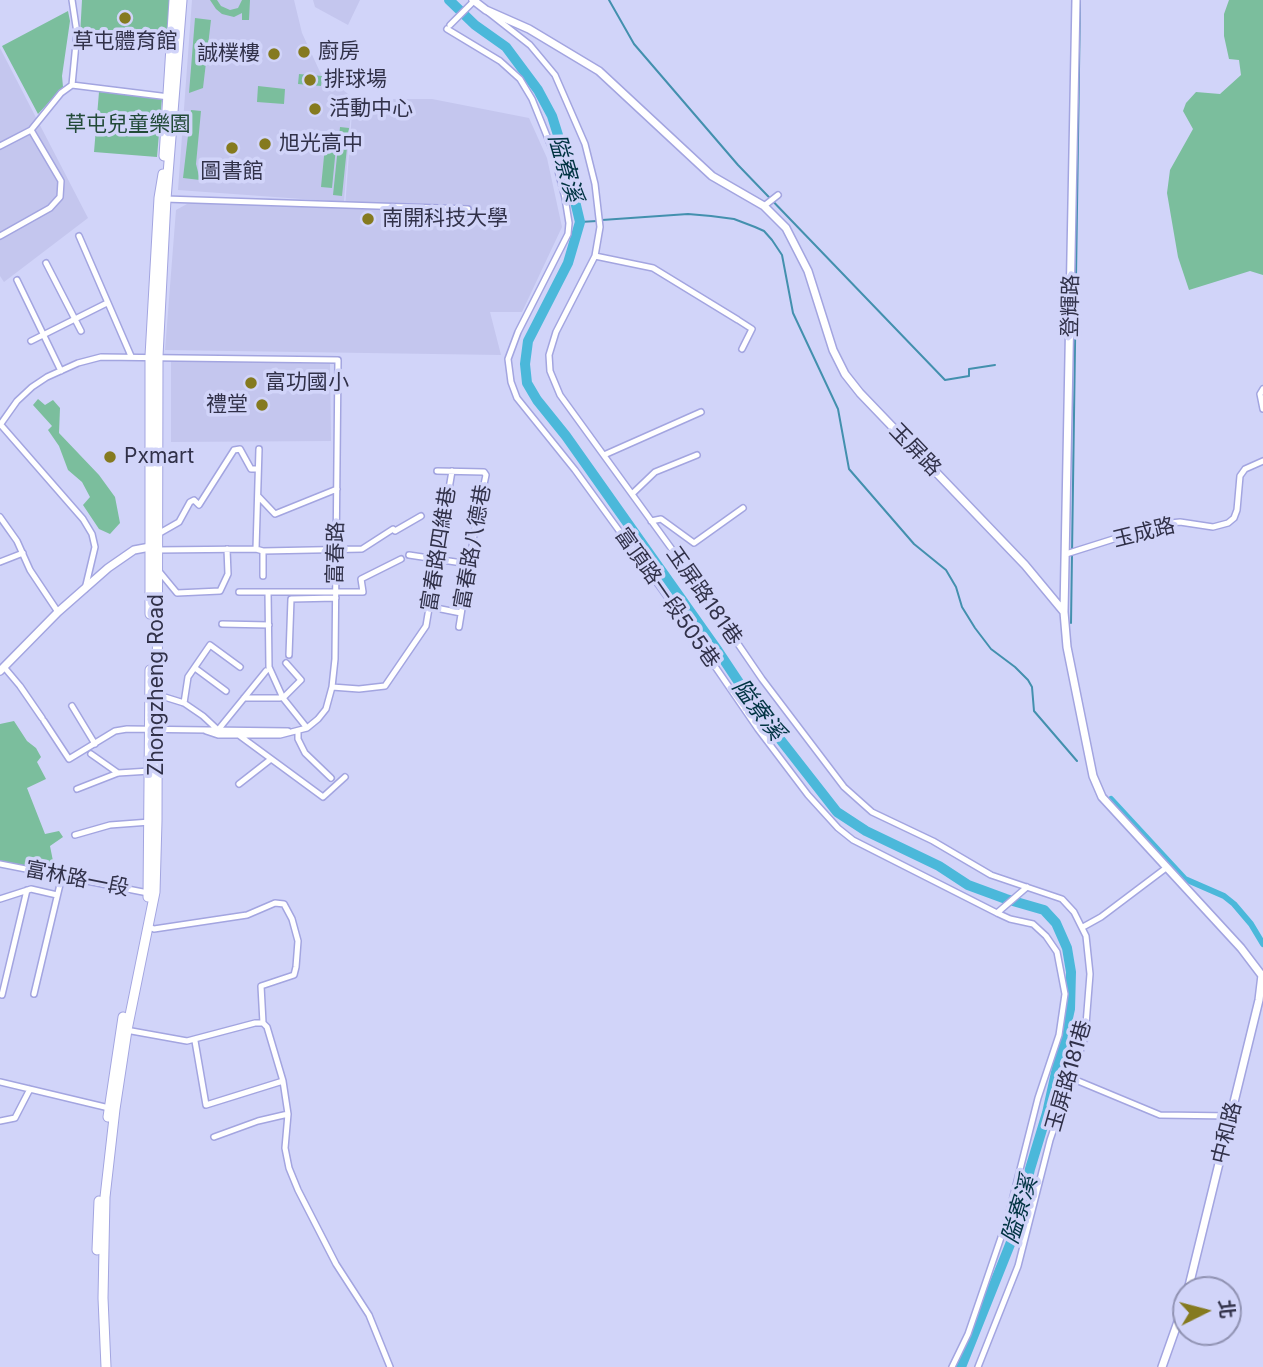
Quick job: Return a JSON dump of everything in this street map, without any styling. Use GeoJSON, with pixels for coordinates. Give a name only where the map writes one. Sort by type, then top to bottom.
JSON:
{"type":"FeatureCollection","features":[{"type":"Feature","properties":{"kind":"main road","name":"Zhongzheng Road"},"geometry":{"type":"LineString","coordinates":[[171,97],[174,0]]}},
{"type":"Feature","properties":{"kind":"main road","name":"Zhongzheng Road"},"geometry":{"type":"LineString","coordinates":[[124,1029],[149,928],[158,821],[153,731],[154,356],[162,198],[182,0]]}},
{"type":"Feature","properties":{"kind":"main road","name":"Zhongzheng Road"},"geometry":{"type":"LineString","coordinates":[[153,692],[157,568],[154,549],[158,534],[154,356]]}},
{"type":"Feature","properties":{"kind":"main road","name":"Zhongzheng Road"},"geometry":{"type":"LineString","coordinates":[[100,1367],[97,1226],[124,1029],[152,892],[150,771],[153,731]]}},
{"type":"Feature","properties":{"kind":"main road","name":"Zhongzheng Road"},"geometry":{"type":"LineString","coordinates":[[106,1367],[103,1243],[112,1109]]}},
{"type":"Feature","properties":{"kind":"street"},"geometry":{"type":"LineString","coordinates":[[72,0],[77,33],[72,85]]}},
{"type":"Feature","properties":{"kind":"street","name":"登輝路"},"geometry":{"type":"LineString","coordinates":[[1065,612],[1076,0]]}},
{"type":"Feature","properties":{"kind":"street","name":"玉屏路"},"geometry":{"type":"LineString","coordinates":[[471,2],[529,29],[599,71],[712,176],[764,206],[786,228],[808,271],[833,351],[845,374],[860,393],[1025,565],[1065,612]]}},
{"type":"Feature","properties":{"kind":"street","name":"富頂路一段505巷"},"geometry":{"type":"LineString","coordinates":[[471,2],[449,27],[500,61],[520,79],[532,99],[553,151],[569,223],[568,234],[518,332],[508,359],[511,382],[517,398],[575,470],[758,729],[825,815],[853,840],[999,911],[1010,919],[1033,924],[1053,945],[1062,972],[1064,1006],[1059,1035],[1038,1098],[1008,1217],[968,1334],[952,1367]]}},
{"type":"Feature","properties":{"kind":"street","name":"玉屏路181巷"},"geometry":{"type":"LineString","coordinates":[[485,10],[540,55],[561,87],[585,144],[594,177],[600,227],[595,256],[550,348],[549,362],[555,387],[762,679],[844,788],[872,813],[933,841],[991,875],[1027,889],[1054,895],[1067,902],[1083,927],[1089,947],[1089,1005],[1085,1037],[1051,1140],[1018,1266],[978,1367]]}},
{"type":"Feature","properties":{"kind":"street"},"geometry":{"type":"LineString","coordinates":[[0,146],[31,130],[61,93],[72,85],[171,97]]}},
{"type":"Feature","properties":{"kind":"street"},"geometry":{"type":"LineString","coordinates":[[0,236],[50,208],[60,197],[61,181],[31,130]]}},
{"type":"Feature","properties":{"kind":"street"},"geometry":{"type":"LineString","coordinates":[[764,206],[776,197]]}},
{"type":"Feature","properties":{"kind":"street"},"geometry":{"type":"LineString","coordinates":[[162,198],[468,209]]}},
{"type":"Feature","properties":{"kind":"street"},"geometry":{"type":"LineString","coordinates":[[79,236],[131,356]]}},
{"type":"Feature","properties":{"kind":"street"},"geometry":{"type":"LineString","coordinates":[[595,256],[653,268],[738,320],[752,329],[742,349]]}},
{"type":"Feature","properties":{"kind":"street"},"geometry":{"type":"LineString","coordinates":[[46,263],[80,331]]}},
{"type":"Feature","properties":{"kind":"street"},"geometry":{"type":"LineString","coordinates":[[17,280],[61,371]]}},
{"type":"Feature","properties":{"kind":"street"},"geometry":{"type":"LineString","coordinates":[[30,341],[107,303]]}},
{"type":"Feature","properties":{"kind":"street"},"geometry":{"type":"LineString","coordinates":[[85,589],[95,547],[92,534],[83,519],[0,424],[17,401],[32,387],[61,371],[101,357],[154,356]]}},
{"type":"Feature","properties":{"kind":"street","name":"富春路"},"geometry":{"type":"LineString","coordinates":[[154,356],[338,360],[336,595],[332,687],[326,709],[307,727],[280,735],[218,735],[206,730]]}},
{"type":"Feature","properties":{"kind":"street"},"geometry":{"type":"LineString","coordinates":[[1261,391],[1263,409]]}},
{"type":"Feature","properties":{"kind":"street"},"geometry":{"type":"LineString","coordinates":[[604,455],[701,412]]}},
{"type":"Feature","properties":{"kind":"street"},"geometry":{"type":"LineString","coordinates":[[158,534],[179,522],[190,502],[194,500],[199,505],[233,450],[240,449],[251,469],[258,470]]}},
{"type":"Feature","properties":{"kind":"street"},"geometry":{"type":"LineString","coordinates":[[256,549],[259,449]]}},
{"type":"Feature","properties":{"kind":"street"},"geometry":{"type":"LineString","coordinates":[[632,494],[655,472],[697,455]]}},
{"type":"Feature","properties":{"kind":"street","name":"玉成路"},"geometry":{"type":"LineString","coordinates":[[1066,554],[1161,524],[1180,522],[1213,527],[1228,523],[1237,510],[1240,476],[1245,469],[1263,461]]}},
{"type":"Feature","properties":{"kind":"street","name":"富春路八德巷"},"geometry":{"type":"LineString","coordinates":[[437,471],[484,472],[486,475],[459,627]]}},
{"type":"Feature","properties":{"kind":"street","name":"富春路四維巷"},"geometry":{"type":"LineString","coordinates":[[332,687],[359,690],[386,686],[426,626],[452,471]]}},
{"type":"Feature","properties":{"kind":"street"},"geometry":{"type":"LineString","coordinates":[[257,495],[275,514],[337,489]]}},
{"type":"Feature","properties":{"kind":"street"},"geometry":{"type":"LineString","coordinates":[[651,521],[662,519],[694,543],[743,508]]}},
{"type":"Feature","properties":{"kind":"street"},"geometry":{"type":"LineString","coordinates":[[2,669],[58,612],[134,550],[362,549],[393,529],[395,531],[421,516]]}},
{"type":"Feature","properties":{"kind":"street"},"geometry":{"type":"LineString","coordinates":[[0,517],[5,521],[30,570],[58,612]]}},
{"type":"Feature","properties":{"kind":"street"},"geometry":{"type":"LineString","coordinates":[[157,568],[177,593],[220,591],[228,574],[227,549]]}},
{"type":"Feature","properties":{"kind":"street"},"geometry":{"type":"LineString","coordinates":[[262,576],[263,551]]}},
{"type":"Feature","properties":{"kind":"street"},"geometry":{"type":"LineString","coordinates":[[0,562],[23,553]]}},
{"type":"Feature","properties":{"kind":"street"},"geometry":{"type":"LineString","coordinates":[[410,555],[469,564]]}},
{"type":"Feature","properties":{"kind":"street"},"geometry":{"type":"LineString","coordinates":[[289,655],[291,598],[363,592],[361,579],[401,559]]}},
{"type":"Feature","properties":{"kind":"street"},"geometry":{"type":"LineString","coordinates":[[239,592],[336,595]]}},
{"type":"Feature","properties":{"kind":"street"},"geometry":{"type":"LineString","coordinates":[[268,592],[269,667],[281,698],[307,727]]}},
{"type":"Feature","properties":{"kind":"street"},"geometry":{"type":"LineString","coordinates":[[430,607],[461,612]]}},
{"type":"Feature","properties":{"kind":"street"},"geometry":{"type":"LineString","coordinates":[[1065,612],[1067,647],[1093,776],[1102,797],[1241,948],[1262,976]]}},
{"type":"Feature","properties":{"kind":"street"},"geometry":{"type":"LineString","coordinates":[[222,624],[268,625]]}},
{"type":"Feature","properties":{"kind":"street"},"geometry":{"type":"LineString","coordinates":[[184,703],[188,677],[210,645],[240,667]]}},
{"type":"Feature","properties":{"kind":"street"},"geometry":{"type":"LineString","coordinates":[[244,698],[281,698],[301,680],[286,663]]}},
{"type":"Feature","properties":{"kind":"street"},"geometry":{"type":"LineString","coordinates":[[195,668],[226,691]]}},
{"type":"Feature","properties":{"kind":"street","name":"富春路"},"geometry":{"type":"LineString","coordinates":[[2,669],[20,685],[69,759],[115,732],[127,729],[298,731]]}},
{"type":"Feature","properties":{"kind":"street"},"geometry":{"type":"LineString","coordinates":[[153,692],[184,703],[218,730],[266,671]]}},
{"type":"Feature","properties":{"kind":"street"},"geometry":{"type":"LineString","coordinates":[[72,706],[95,744]]}},
{"type":"Feature","properties":{"kind":"street"},"geometry":{"type":"LineString","coordinates":[[298,731],[298,739],[305,753],[331,778]]}},
{"type":"Feature","properties":{"kind":"street"},"geometry":{"type":"LineString","coordinates":[[240,736],[323,797],[345,778]]}},
{"type":"Feature","properties":{"kind":"street"},"geometry":{"type":"LineString","coordinates":[[91,754],[118,773]]}},
{"type":"Feature","properties":{"kind":"street"},"geometry":{"type":"LineString","coordinates":[[239,784],[271,759]]}},
{"type":"Feature","properties":{"kind":"street"},"geometry":{"type":"LineString","coordinates":[[77,789],[118,773],[150,771]]}},
{"type":"Feature","properties":{"kind":"street"},"geometry":{"type":"LineString","coordinates":[[75,835],[110,825],[150,822]]}},
{"type":"Feature","properties":{"kind":"street","name":"富林路一段"},"geometry":{"type":"LineString","coordinates":[[0,864],[152,892]]}},
{"type":"Feature","properties":{"kind":"street"},"geometry":{"type":"LineString","coordinates":[[1083,927],[1101,917],[1166,868]]}},
{"type":"Feature","properties":{"kind":"street"},"geometry":{"type":"LineString","coordinates":[[34,994],[62,876]]}},
{"type":"Feature","properties":{"kind":"street"},"geometry":{"type":"LineString","coordinates":[[0,899],[31,889],[57,895]]}},
{"type":"Feature","properties":{"kind":"street"},"geometry":{"type":"LineString","coordinates":[[999,911],[1027,889]]}},
{"type":"Feature","properties":{"kind":"street"},"geometry":{"type":"LineString","coordinates":[[2,995],[27,890]]}},
{"type":"Feature","properties":{"kind":"street"},"geometry":{"type":"LineString","coordinates":[[149,928],[247,915],[275,903],[284,904],[292,919],[298,941],[296,967],[294,975],[261,986],[262,1023]]}},
{"type":"Feature","properties":{"kind":"street","name":"中和路"},"geometry":{"type":"LineString","coordinates":[[1191,1276],[1259,1000],[1262,976]]}},
{"type":"Feature","properties":{"kind":"street"},"geometry":{"type":"LineString","coordinates":[[124,1029],[195,1041],[255,1023],[262,1023],[267,1027],[283,1081],[288,1114],[285,1148],[298,1190],[343,1276],[369,1315],[390,1367]]}},
{"type":"Feature","properties":{"kind":"street"},"geometry":{"type":"LineString","coordinates":[[195,1041],[206,1105],[283,1081]]}},
{"type":"Feature","properties":{"kind":"street"},"geometry":{"type":"LineString","coordinates":[[1071,1078],[1160,1115],[1231,1115]]}},
{"type":"Feature","properties":{"kind":"street"},"geometry":{"type":"LineString","coordinates":[[0,1082],[112,1109]]}},
{"type":"Feature","properties":{"kind":"street"},"geometry":{"type":"LineString","coordinates":[[0,1121],[15,1118],[30,1090]]}},
{"type":"Feature","properties":{"kind":"street"},"geometry":{"type":"LineString","coordinates":[[214,1137],[258,1121],[288,1114]]}},
{"type":"Feature","properties":{"kind":"street"},"geometry":{"type":"LineString","coordinates":[[1162,1367],[1172,1339]]}},
{"type":"Feature","properties":{"kind":"shaded area","name":"旭光高中"},"geometry":{"type":"Polygon","coordinates":[[[192,0],[294,0],[302,33],[320,72],[352,97],[344,202],[178,190],[192,0]]]}},
{"type":"Feature","properties":{"kind":"shaded area"},"geometry":{"type":"Polygon","coordinates":[[[313,0],[360,0],[348,25],[315,7],[313,0]]]}},
{"type":"Feature","properties":{"kind":"shaded area"},"geometry":{"type":"Polygon","coordinates":[[[0,48],[88,218],[4,282],[0,276],[0,48]]]}},
{"type":"Feature","properties":{"kind":"shaded area","name":"南開科技大學"},"geometry":{"type":"Polygon","coordinates":[[[353,99],[432,99],[529,118],[547,158],[562,227],[522,312],[490,312],[501,355],[165,350],[176,210],[187,204],[214,200],[345,208],[353,99]]]}},
{"type":"Feature","properties":{"kind":"shaded area","name":"富功國小"},"geometry":{"type":"Polygon","coordinates":[[[171,360],[330,364],[331,441],[171,442],[171,360]]]}},
{"type":"Feature","properties":{"kind":"green space","name":"草屯體育館"},"geometry":{"type":"Polygon","coordinates":[[[82,0],[170,0],[167,40],[80,36],[82,0]]]}},
{"type":"Feature","properties":{"kind":"green space"},"geometry":{"type":"Polygon","coordinates":[[[210,0],[217,0],[221,6],[230,10],[238,8],[242,0],[250,0],[249,20],[242,20],[242,13],[234,17],[222,14],[210,0]]]}},
{"type":"Feature","properties":{"kind":"green space"},"geometry":{"type":"Polygon","coordinates":[[[1229,0],[1263,0],[1263,275],[1250,271],[1189,290],[1178,257],[1167,193],[1170,170],[1193,129],[1183,111],[1186,103],[1196,92],[1220,94],[1241,75],[1239,60],[1229,59],[1224,36],[1224,14],[1229,0]]]}},
{"type":"Feature","properties":{"kind":"green space"},"geometry":{"type":"Polygon","coordinates":[[[68,11],[70,21],[62,76],[63,87],[38,114],[2,46],[68,11]]]}},
{"type":"Feature","properties":{"kind":"green space"},"geometry":{"type":"Polygon","coordinates":[[[195,18],[211,20],[203,88],[189,93],[195,18]]]}},
{"type":"Feature","properties":{"kind":"green space","name":"排球場"},"geometry":{"type":"Polygon","coordinates":[[[299,74],[322,76],[321,86],[298,84],[299,74]]]}},
{"type":"Feature","properties":{"kind":"green space"},"geometry":{"type":"Polygon","coordinates":[[[258,86],[285,89],[284,104],[257,102],[258,86]]]}},
{"type":"Feature","properties":{"kind":"green space","name":"草屯兒童樂園"},"geometry":{"type":"Polygon","coordinates":[[[99,92],[162,98],[157,157],[94,152],[99,92]]]}},
{"type":"Feature","properties":{"kind":"green space"},"geometry":{"type":"Polygon","coordinates":[[[191,110],[201,111],[196,164],[200,180],[183,178],[191,110]]]}},
{"type":"Feature","properties":{"kind":"green space"},"geometry":{"type":"Polygon","coordinates":[[[340,127],[349,128],[342,196],[333,195],[340,127]]]}},
{"type":"Feature","properties":{"kind":"green space"},"geometry":{"type":"Polygon","coordinates":[[[326,136],[337,137],[332,188],[321,187],[326,136]]]}},
{"type":"Feature","properties":{"kind":"green space"},"geometry":{"type":"Polygon","coordinates":[[[38,399],[45,405],[53,400],[60,408],[59,433],[99,475],[115,497],[120,523],[110,534],[99,529],[83,505],[90,497],[82,482],[68,470],[59,446],[48,430],[52,426],[33,405],[38,399]]]}},
{"type":"Feature","properties":{"kind":"green space"},"geometry":{"type":"Polygon","coordinates":[[[14,721],[41,757],[37,762],[46,779],[27,788],[45,834],[59,831],[63,837],[50,846],[56,876],[0,864],[0,724],[14,721]]]}},
{"type":"Feature","properties":{"kind":"waterway","name":"隘寮溪"},"geometry":{"type":"LineString","coordinates":[[449,0],[475,25],[506,47],[538,90],[552,116],[580,222],[568,263],[528,341],[525,364],[527,383],[537,400],[566,436],[758,711],[837,812],[866,831],[939,866],[968,885],[1044,910],[1056,923],[1067,948],[1071,972],[1070,1009],[1047,1113],[1030,1169],[1017,1227],[961,1367]]}},
{"type":"Feature","properties":{"kind":"waterway"},"geometry":{"type":"LineString","coordinates":[[609,0],[634,44],[738,165],[945,380],[969,376],[969,369],[995,365]]}},
{"type":"Feature","properties":{"kind":"waterway"},"geometry":{"type":"LineString","coordinates":[[1071,623],[1080,0]]}},
{"type":"Feature","properties":{"kind":"waterway"},"geometry":{"type":"LineString","coordinates":[[602,220],[688,214],[711,216],[734,219],[755,227],[764,231],[772,240],[782,255],[793,313],[838,409],[849,469],[914,544],[946,570],[956,587],[962,607],[975,628],[991,649],[1028,680],[1032,687],[1034,711],[1077,761]]}},
{"type":"Feature","properties":{"kind":"waterway"},"geometry":{"type":"LineString","coordinates":[[580,222],[597,221]]}},
{"type":"Feature","properties":{"kind":"waterway"},"geometry":{"type":"LineString","coordinates":[[1111,799],[1185,879],[1224,896],[1234,904],[1263,944]]}},
{"type":"Feature","properties":{"kind":"place","name":"草屯體育館"},"geometry":{"type":"Point","coordinates":[125,18]}},
{"type":"Feature","properties":{"kind":"place","name":"廚房"},"geometry":{"type":"Point","coordinates":[304,52]}},
{"type":"Feature","properties":{"kind":"place","name":"誠樸樓"},"geometry":{"type":"Point","coordinates":[274,54]}},
{"type":"Feature","properties":{"kind":"place","name":"排球場"},"geometry":{"type":"Point","coordinates":[310,80]}},
{"type":"Feature","properties":{"kind":"place","name":"活動中心"},"geometry":{"type":"Point","coordinates":[315,109]}},
{"type":"Feature","properties":{"kind":"place","name":"旭光高中"},"geometry":{"type":"Point","coordinates":[265,144]}},
{"type":"Feature","properties":{"kind":"place","name":"圖書館"},"geometry":{"type":"Point","coordinates":[232,148]}},
{"type":"Feature","properties":{"kind":"place","name":"南開科技大學"},"geometry":{"type":"Point","coordinates":[368,219]}},
{"type":"Feature","properties":{"kind":"place","name":"富功國小"},"geometry":{"type":"Point","coordinates":[251,383]}},
{"type":"Feature","properties":{"kind":"place","name":"禮堂"},"geometry":{"type":"Point","coordinates":[262,405]}},
{"type":"Feature","properties":{"kind":"place","name":"Pxmart"},"geometry":{"type":"Point","coordinates":[110,457]}}]}
